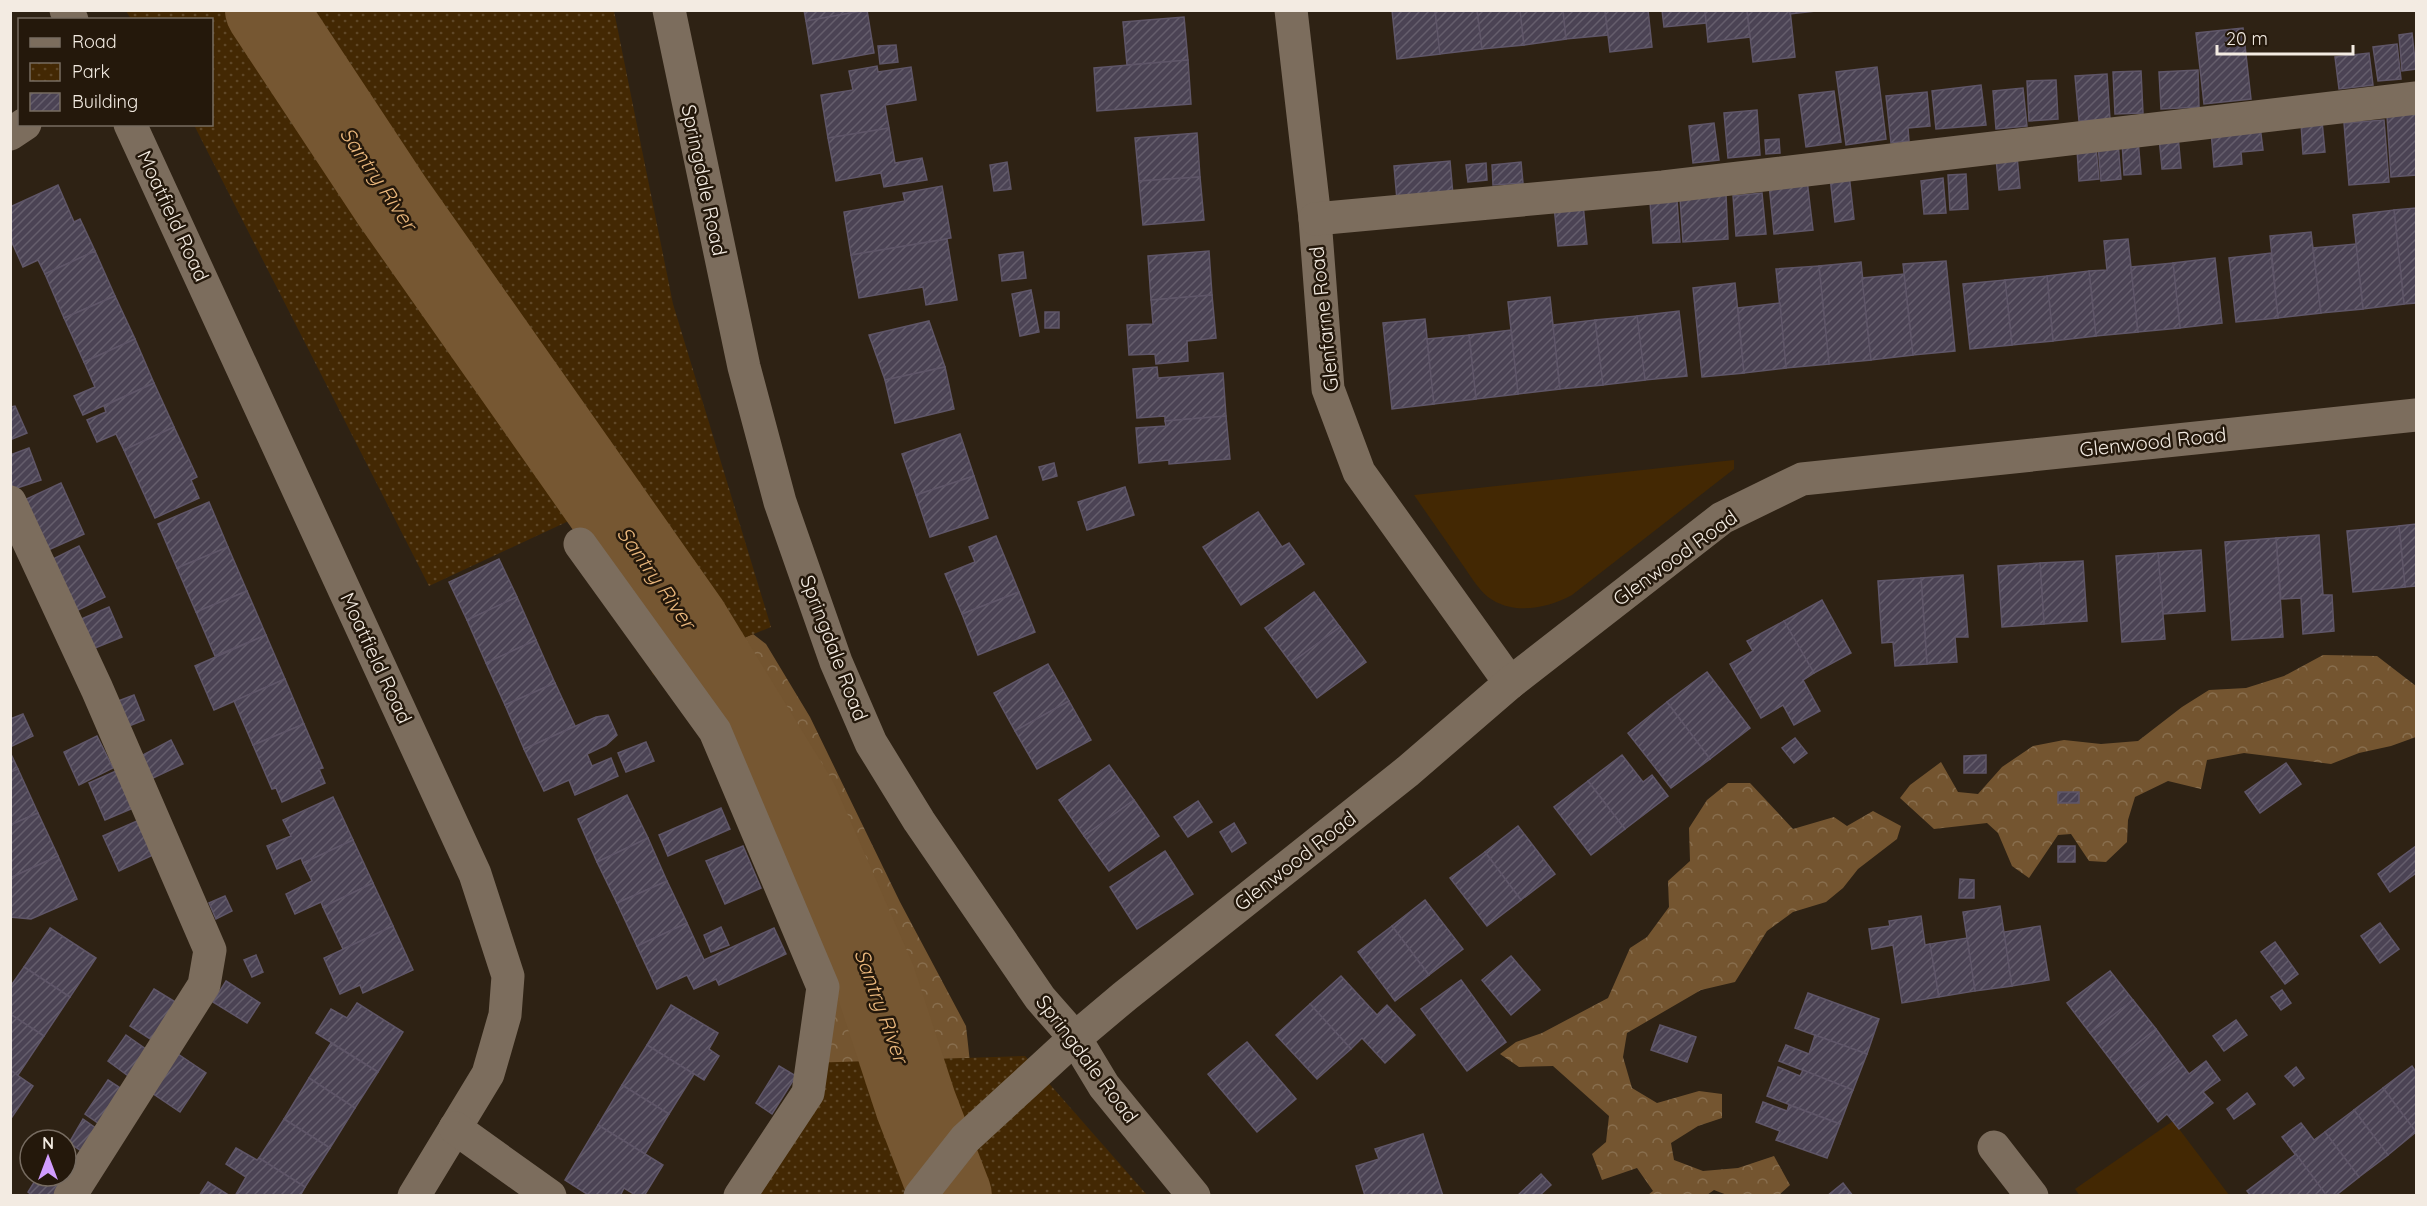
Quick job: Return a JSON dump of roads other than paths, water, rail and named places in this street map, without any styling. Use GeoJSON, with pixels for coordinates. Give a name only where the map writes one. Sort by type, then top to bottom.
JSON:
{"type":"FeatureCollection","features":[{"type":"Feature","properties":{"kind":"street","name":"Springdale Road"},"geometry":{"type":"LineString","coordinates":[[669,10],[744,367],[780,502],[836,662],[871,742],[919,821],[1040,998],[1075,1038],[1104,1086],[1194,1196]]}},
{"type":"Feature","properties":{"kind":"street","name":"Glenfarne Road"},"geometry":{"type":"LineString","coordinates":[[1291,10],[1315,219],[1328,390],[1359,472],[1510,683]]}},
{"type":"Feature","properties":{"kind":"street"},"geometry":{"type":"LineString","coordinates":[[1315,219],[1663,187],[2416,98]]}},
{"type":"Feature","properties":{"kind":"street","name":"Moatfield Road"},"geometry":{"type":"LineString","coordinates":[[131,126],[475,874],[508,976],[505,1015],[488,1074],[414,1196]]}},
{"type":"Feature","properties":{"kind":"street","name":"Glenwood Road"},"geometry":{"type":"LineString","coordinates":[[920,1196],[965,1139],[1075,1038],[1408,771],[1510,683],[1722,518],[1802,479],[2416,415]]}},
{"type":"Feature","properties":{"kind":"street"},"geometry":{"type":"LineString","coordinates":[[10,502],[97,689],[210,950],[204,985],[70,1196]]}},
{"type":"Feature","properties":{"kind":"street"},"geometry":{"type":"LineString","coordinates":[[580,544],[714,731],[824,987],[807,1093],[740,1196]]}},
{"type":"Feature","properties":{"kind":"street"},"geometry":{"type":"LineString","coordinates":[[455,1128],[550,1196]]}},
{"type":"Feature","properties":{"kind":"street"},"geometry":{"type":"LineString","coordinates":[[1994,1147],[2032,1196]]}},
{"type":"Feature","properties":{"kind":"waterway","name":"Santry River"},"geometry":{"type":"LineString","coordinates":[[266,10],[392,201],[687,621],[797,801],[875,980],[916,1105],[951,1196]]}}]}
